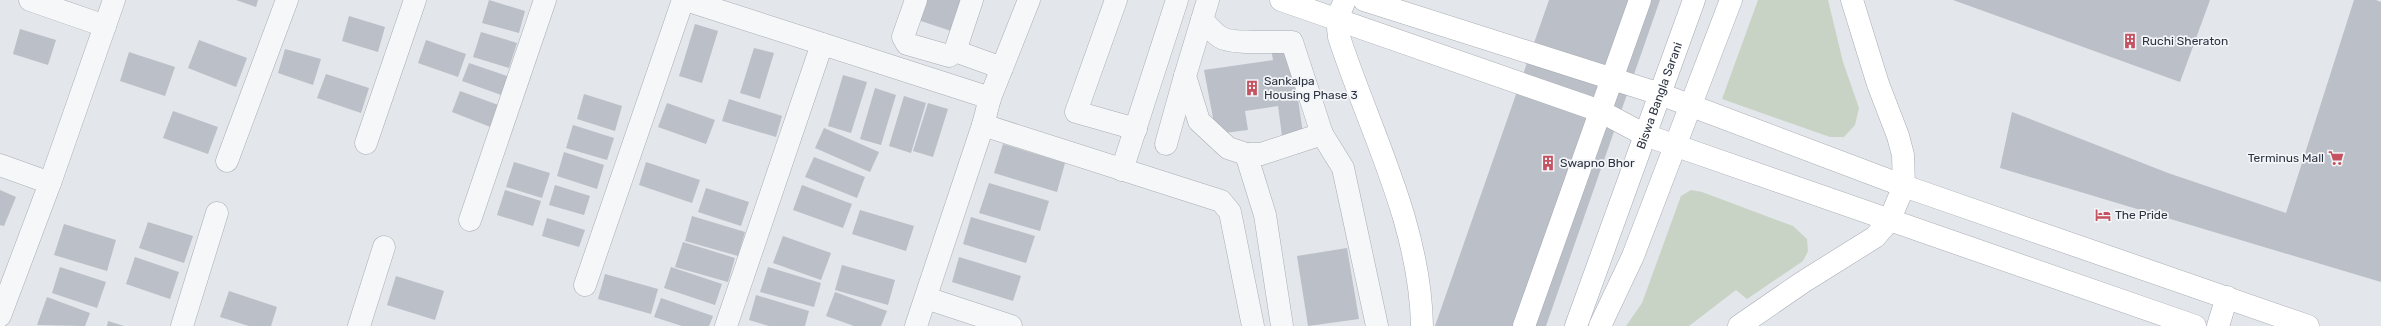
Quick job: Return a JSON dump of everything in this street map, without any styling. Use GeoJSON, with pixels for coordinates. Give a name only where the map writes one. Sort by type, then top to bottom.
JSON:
{"type":"FeatureCollection","features":[{"type":"Feature","properties":{"kind":"street"},"geometry":{"type":"LineString","coordinates":[[30,0],[105,26]]}},
{"type":"Feature","properties":{"kind":"street"},"geometry":{"type":"LineString","coordinates":[[0,316],[50,183],[114,0]]}},
{"type":"Feature","properties":{"kind":"street"},"geometry":{"type":"LineString","coordinates":[[227,161],[287,0]]}},
{"type":"Feature","properties":{"kind":"street"},"geometry":{"type":"LineString","coordinates":[[366,143],[415,0]]}},
{"type":"Feature","properties":{"kind":"street"},"geometry":{"type":"LineString","coordinates":[[470,220],[545,0]]}},
{"type":"Feature","properties":{"kind":"street"},"geometry":{"type":"LineString","coordinates":[[585,285],[684,0],[990,98]]}},
{"type":"Feature","properties":{"kind":"street"},"geometry":{"type":"LineString","coordinates":[[916,0],[903,37],[907,44],[949,56],[955,51],[972,0]]}},
{"type":"Feature","properties":{"kind":"street"},"geometry":{"type":"LineString","coordinates":[[916,326],[983,125],[990,98],[1029,0]]}},
{"type":"Feature","properties":{"kind":"street"},"geometry":{"type":"LineString","coordinates":[[1116,0],[1076,112],[1136,129]]}},
{"type":"Feature","properties":{"kind":"street"},"geometry":{"type":"LineString","coordinates":[[1122,170],[1177,0]]}},
{"type":"Feature","properties":{"kind":"street"},"geometry":{"type":"LineString","coordinates":[[1281,0],[1341,10],[1600,111],[1645,135],[2195,326]]}},
{"type":"Feature","properties":{"kind":"street"},"geometry":{"type":"LineString","coordinates":[[1364,0],[1610,80],[1660,94],[1904,186],[2228,297],[2308,326]]}},
{"type":"Feature","properties":{"kind":"street"},"geometry":{"type":"LineString","coordinates":[[1524,326],[1610,80],[1640,0]]}},
{"type":"Feature","properties":{"kind":"street","name":"Biswa Bangla Sarani"},"geometry":{"type":"LineString","coordinates":[[1576,326],[1694,0]]}},
{"type":"Feature","properties":{"kind":"street"},"geometry":{"type":"LineString","coordinates":[[1600,326],[1633,256],[1692,107],[1731,0]]}},
{"type":"Feature","properties":{"kind":"street"},"geometry":{"type":"LineString","coordinates":[[1738,326],[1796,286],[1875,237],[1889,221],[1904,186],[1903,156],[1898,136],[1876,78],[1852,0]]}},
{"type":"Feature","properties":{"kind":"street"},"geometry":{"type":"LineString","coordinates":[[1166,144],[1205,10]]}},
{"type":"Feature","properties":{"kind":"street"},"geometry":{"type":"LineString","coordinates":[[1205,10],[1221,38],[1239,42],[1269,40],[1292,42],[1322,134],[1343,168],[1376,326]]}},
{"type":"Feature","properties":{"kind":"street"},"geometry":{"type":"LineString","coordinates":[[1341,10],[1339,37],[1395,187],[1416,273],[1422,326]]}},
{"type":"Feature","properties":{"kind":"street"},"geometry":{"type":"LineString","coordinates":[[726,326],[822,44]]}},
{"type":"Feature","properties":{"kind":"street"},"geometry":{"type":"LineString","coordinates":[[955,51],[1002,68]]}},
{"type":"Feature","properties":{"kind":"street"},"geometry":{"type":"LineString","coordinates":[[1185,76],[1199,121],[1228,148],[1246,154],[1261,154],[1322,134]]}},
{"type":"Feature","properties":{"kind":"street"},"geometry":{"type":"LineString","coordinates":[[983,125],[1221,201],[1230,212],[1252,326]]}},
{"type":"Feature","properties":{"kind":"street"},"geometry":{"type":"LineString","coordinates":[[1246,154],[1265,215],[1282,326]]}},
{"type":"Feature","properties":{"kind":"street"},"geometry":{"type":"LineString","coordinates":[[0,165],[50,183]]}},
{"type":"Feature","properties":{"kind":"street"},"geometry":{"type":"LineString","coordinates":[[182,326],[217,213]]}},
{"type":"Feature","properties":{"kind":"street"},"geometry":{"type":"LineString","coordinates":[[359,326],[384,247]]}},
{"type":"Feature","properties":{"kind":"street"},"geometry":{"type":"LineString","coordinates":[[2218,326],[2228,297]]}},
{"type":"Feature","properties":{"kind":"street"},"geometry":{"type":"LineString","coordinates":[[926,298],[1011,326]]}},
{"type":"Feature","properties":{"kind":"green space"},"geometry":{"type":"Polygon","coordinates":[[[1758,0],[1828,0],[1843,62],[1859,108],[1855,125],[1844,137],[1830,137],[1722,99],[1758,0]]]}},
{"type":"Feature","properties":{"kind":"green space"},"geometry":{"type":"Polygon","coordinates":[[[1691,190],[1702,192],[1793,226],[1807,239],[1808,251],[1803,261],[1747,299],[1736,290],[1689,326],[1626,326],[1642,303],[1681,196],[1691,190]]]}},
{"type":"Feature","properties":{"kind":"building"},"geometry":{"type":"Polygon","coordinates":[[[236,0],[258,0],[256,7],[236,0]]]}},
{"type":"Feature","properties":{"kind":"building"},"geometry":{"type":"Polygon","coordinates":[[[489,0],[525,11],[519,33],[482,23],[489,0]]]}},
{"type":"Feature","properties":{"kind":"building"},"geometry":{"type":"Polygon","coordinates":[[[925,0],[965,0],[954,32],[918,20],[925,0]]]}},
{"type":"Feature","properties":{"kind":"building","name":"Swapno Bhor"},"geometry":{"type":"Polygon","coordinates":[[[1549,0],[1660,0],[1546,326],[1435,326],[1549,0]]]}},
{"type":"Feature","properties":{"kind":"building","name":"Ruchi Sheraton"},"geometry":{"type":"Polygon","coordinates":[[[1953,0],[2210,0],[2180,82],[1953,0]]]}},
{"type":"Feature","properties":{"kind":"building"},"geometry":{"type":"Polygon","coordinates":[[[2354,0],[2376,0],[2381,2],[2381,282],[2000,168],[2012,112],[2168,173],[2286,213],[2354,0]]]}},
{"type":"Feature","properties":{"kind":"building"},"geometry":{"type":"Polygon","coordinates":[[[349,16],[385,27],[378,52],[342,41],[349,16]]]}},
{"type":"Feature","properties":{"kind":"building"},"geometry":{"type":"Polygon","coordinates":[[[695,24],[718,31],[702,83],[679,76],[695,24]]]}},
{"type":"Feature","properties":{"kind":"building"},"geometry":{"type":"Polygon","coordinates":[[[20,29],[56,40],[48,65],[13,54],[20,29]]]}},
{"type":"Feature","properties":{"kind":"building"},"geometry":{"type":"Polygon","coordinates":[[[481,32],[517,43],[509,68],[473,57],[481,32]]]}},
{"type":"Feature","properties":{"kind":"building"},"geometry":{"type":"Polygon","coordinates":[[[199,40],[247,58],[236,87],[188,68],[199,40]]]}},
{"type":"Feature","properties":{"kind":"building"},"geometry":{"type":"Polygon","coordinates":[[[426,40],[466,54],[458,77],[418,63],[426,40]]]}},
{"type":"Feature","properties":{"kind":"building","name":"Sankalpa Housing Phase 3"},"geometry":{"type":"Polygon","coordinates":[[[1290,45],[1303,133],[1282,136],[1278,106],[1245,111],[1248,130],[1216,134],[1204,70],[1273,60],[1271,48],[1290,45]]]}},
{"type":"Feature","properties":{"kind":"building"},"geometry":{"type":"Polygon","coordinates":[[[754,48],[774,53],[760,99],[740,93],[754,48]]]}},
{"type":"Feature","properties":{"kind":"building"},"geometry":{"type":"Polygon","coordinates":[[[285,49],[321,59],[313,85],[278,73],[285,49]]]}},
{"type":"Feature","properties":{"kind":"building"},"geometry":{"type":"Polygon","coordinates":[[[129,52],[175,67],[165,96],[120,81],[129,52]]]}},
{"type":"Feature","properties":{"kind":"building"},"geometry":{"type":"Polygon","coordinates":[[[469,63],[510,77],[504,96],[462,81],[469,63]]]}},
{"type":"Feature","properties":{"kind":"building"},"geometry":{"type":"Polygon","coordinates":[[[326,74],[369,88],[361,113],[317,98],[326,74]]]}},
{"type":"Feature","properties":{"kind":"building"},"geometry":{"type":"Polygon","coordinates":[[[843,75],[867,82],[851,133],[828,126],[843,75]]]}},
{"type":"Feature","properties":{"kind":"building"},"geometry":{"type":"Polygon","coordinates":[[[875,88],[896,95],[881,145],[860,139],[875,88]]]}},
{"type":"Feature","properties":{"kind":"building"},"geometry":{"type":"Polygon","coordinates":[[[460,91],[501,106],[493,128],[452,112],[460,91]]]}},
{"type":"Feature","properties":{"kind":"building"},"geometry":{"type":"Polygon","coordinates":[[[584,94],[622,106],[615,131],[577,119],[584,94]]]}},
{"type":"Feature","properties":{"kind":"building"},"geometry":{"type":"Polygon","coordinates":[[[904,96],[926,103],[911,153],[889,146],[904,96]]]}},
{"type":"Feature","properties":{"kind":"building"},"geometry":{"type":"Polygon","coordinates":[[[729,99],[782,116],[776,137],[722,121],[729,99]]]}},
{"type":"Feature","properties":{"kind":"building"},"geometry":{"type":"Polygon","coordinates":[[[667,103],[715,120],[706,144],[658,127],[667,103]]]}},
{"type":"Feature","properties":{"kind":"building"},"geometry":{"type":"Polygon","coordinates":[[[928,103],[948,109],[933,157],[913,151],[928,103]]]}},
{"type":"Feature","properties":{"kind":"building"},"geometry":{"type":"Polygon","coordinates":[[[173,111],[218,127],[208,154],[163,138],[173,111]]]}},
{"type":"Feature","properties":{"kind":"building"},"geometry":{"type":"Polygon","coordinates":[[[573,125],[614,138],[607,160],[566,148],[573,125]]]}},
{"type":"Feature","properties":{"kind":"building"},"geometry":{"type":"Polygon","coordinates":[[[824,128],[879,152],[870,172],[815,148],[824,128]]]}},
{"type":"Feature","properties":{"kind":"building"},"geometry":{"type":"Polygon","coordinates":[[[1003,144],[1065,163],[1057,192],[994,173],[1003,144]]]}},
{"type":"Feature","properties":{"kind":"building"},"geometry":{"type":"Polygon","coordinates":[[[564,152],[604,165],[597,189],[557,176],[564,152]]]}},
{"type":"Feature","properties":{"kind":"building"},"geometry":{"type":"Polygon","coordinates":[[[814,157],[865,177],[857,198],[805,177],[814,157]]]}},
{"type":"Feature","properties":{"kind":"building"},"geometry":{"type":"Polygon","coordinates":[[[514,162],[550,173],[542,198],[506,187],[514,162]]]}},
{"type":"Feature","properties":{"kind":"building"},"geometry":{"type":"Polygon","coordinates":[[[646,162],[700,180],[692,203],[639,185],[646,162]]]}},
{"type":"Feature","properties":{"kind":"building"},"geometry":{"type":"Polygon","coordinates":[[[989,183],[1049,201],[1040,231],[979,213],[989,183]]]}},
{"type":"Feature","properties":{"kind":"building"},"geometry":{"type":"Polygon","coordinates":[[[555,185],[590,196],[584,215],[549,205],[555,185]]]}},
{"type":"Feature","properties":{"kind":"building"},"geometry":{"type":"Polygon","coordinates":[[[802,185],[852,204],[843,228],[793,210],[802,185]]]}},
{"type":"Feature","properties":{"kind":"building"},"geometry":{"type":"Polygon","coordinates":[[[706,188],[749,202],[741,226],[698,212],[706,188]]]}},
{"type":"Feature","properties":{"kind":"building"},"geometry":{"type":"Polygon","coordinates":[[[0,190],[16,197],[4,226],[0,225],[0,190]]]}},
{"type":"Feature","properties":{"kind":"building"},"geometry":{"type":"Polygon","coordinates":[[[505,190],[541,201],[533,226],[497,215],[505,190]]]}},
{"type":"Feature","properties":{"kind":"building"},"geometry":{"type":"Polygon","coordinates":[[[860,210],[914,226],[906,251],[852,234],[860,210]]]}},
{"type":"Feature","properties":{"kind":"building"},"geometry":{"type":"Polygon","coordinates":[[[692,216],[745,232],[738,256],[685,241],[692,216]]]}},
{"type":"Feature","properties":{"kind":"building"},"geometry":{"type":"Polygon","coordinates":[[[971,217],[1035,236],[1026,263],[963,244],[971,217]]]}},
{"type":"Feature","properties":{"kind":"building"},"geometry":{"type":"Polygon","coordinates":[[[547,218],[585,230],[579,247],[542,236],[547,218]]]}},
{"type":"Feature","properties":{"kind":"building"},"geometry":{"type":"Polygon","coordinates":[[[148,222],[193,236],[184,263],[139,248],[148,222]]]}},
{"type":"Feature","properties":{"kind":"building"},"geometry":{"type":"Polygon","coordinates":[[[64,224],[116,240],[107,271],[54,255],[64,224]]]}},
{"type":"Feature","properties":{"kind":"building"},"geometry":{"type":"Polygon","coordinates":[[[783,236],[831,253],[821,280],[773,263],[783,236]]]}},
{"type":"Feature","properties":{"kind":"building"},"geometry":{"type":"Polygon","coordinates":[[[683,242],[735,258],[728,282],[675,267],[683,242]]]}},
{"type":"Feature","properties":{"kind":"building"},"geometry":{"type":"Polygon","coordinates":[[[1347,248],[1359,319],[1308,326],[1297,256],[1347,248]]]}},
{"type":"Feature","properties":{"kind":"building"},"geometry":{"type":"Polygon","coordinates":[[[135,257],[179,272],[170,299],[126,284],[135,257]]]}},
{"type":"Feature","properties":{"kind":"building"},"geometry":{"type":"Polygon","coordinates":[[[959,257],[1021,276],[1013,301],[952,282],[959,257]]]}},
{"type":"Feature","properties":{"kind":"building"},"geometry":{"type":"Polygon","coordinates":[[[842,265],[895,280],[888,305],[835,290],[842,265]]]}},
{"type":"Feature","properties":{"kind":"building"},"geometry":{"type":"Polygon","coordinates":[[[60,267],[106,282],[97,308],[52,293],[60,267]]]}},
{"type":"Feature","properties":{"kind":"building"},"geometry":{"type":"Polygon","coordinates":[[[671,267],[722,284],[715,305],[664,288],[671,267]]]}},
{"type":"Feature","properties":{"kind":"building"},"geometry":{"type":"Polygon","coordinates":[[[768,267],[821,283],[814,307],[760,292],[768,267]]]}},
{"type":"Feature","properties":{"kind":"building"},"geometry":{"type":"Polygon","coordinates":[[[605,274],[658,289],[651,314],[598,299],[605,274]]]}},
{"type":"Feature","properties":{"kind":"building"},"geometry":{"type":"Polygon","coordinates":[[[396,276],[444,291],[435,320],[387,305],[396,276]]]}},
{"type":"Feature","properties":{"kind":"building"},"geometry":{"type":"Polygon","coordinates":[[[229,291],[277,307],[271,326],[249,326],[220,317],[229,291]]]}},
{"type":"Feature","properties":{"kind":"building"},"geometry":{"type":"Polygon","coordinates":[[[835,292],[887,311],[881,326],[854,326],[826,316],[835,292]]]}},
{"type":"Feature","properties":{"kind":"building"},"geometry":{"type":"Polygon","coordinates":[[[756,295],[809,311],[805,326],[769,326],[749,320],[756,295]]]}},
{"type":"Feature","properties":{"kind":"building"},"geometry":{"type":"Polygon","coordinates":[[[47,297],[90,313],[85,326],[37,325],[47,297]]]}},
{"type":"Feature","properties":{"kind":"building"},"geometry":{"type":"Polygon","coordinates":[[[661,298],[713,316],[709,326],[682,326],[654,317],[661,298]]]}},
{"type":"Feature","properties":{"kind":"building"},"geometry":{"type":"Polygon","coordinates":[[[108,321],[124,326],[107,326],[108,321]]]}},
{"type":"Feature","properties":{"kind":"place","name":"Ruchi Sheraton"},"geometry":{"type":"Point","coordinates":[2130,41]}},
{"type":"Feature","properties":{"kind":"place","name":"Sankalpa Housing Phase 3"},"geometry":{"type":"Point","coordinates":[1252,88]}},
{"type":"Feature","properties":{"kind":"place","name":"Terminus Mall"},"geometry":{"type":"Point","coordinates":[2336,158]}},
{"type":"Feature","properties":{"kind":"place","name":"Swapno Bhor"},"geometry":{"type":"Point","coordinates":[1548,163]}},
{"type":"Feature","properties":{"kind":"place","name":"The Pride"},"geometry":{"type":"Point","coordinates":[2103,215]}}]}
